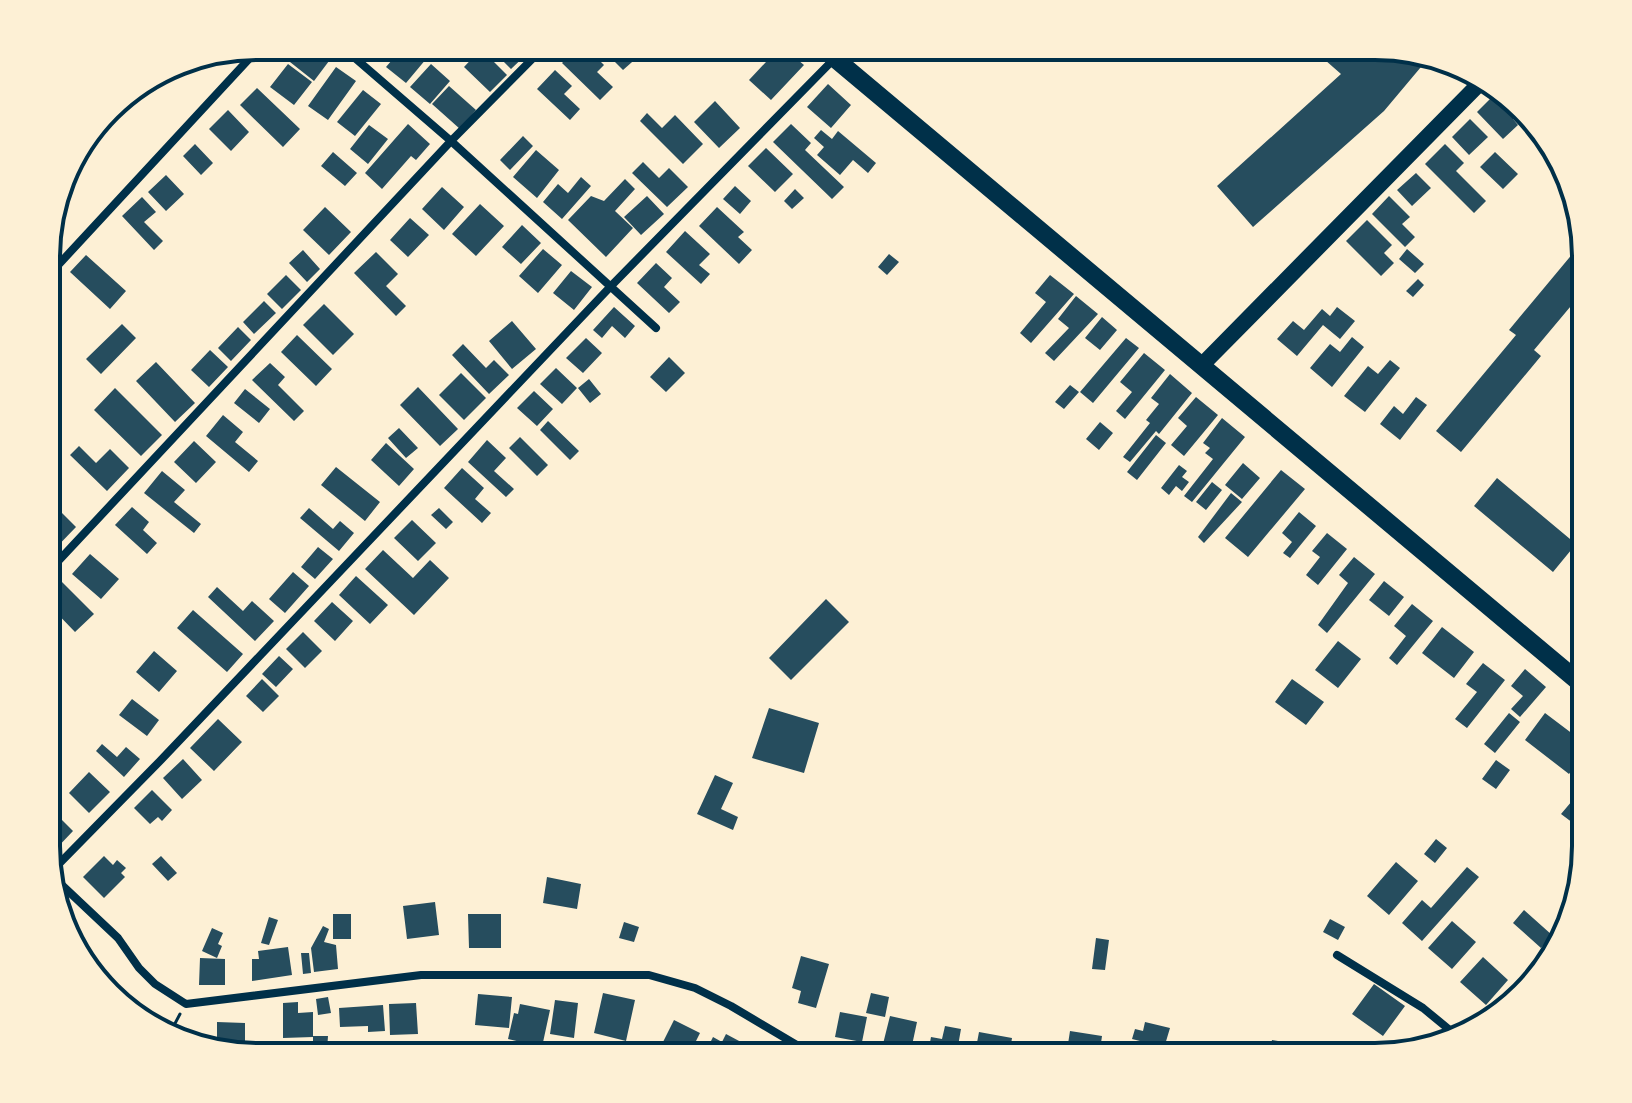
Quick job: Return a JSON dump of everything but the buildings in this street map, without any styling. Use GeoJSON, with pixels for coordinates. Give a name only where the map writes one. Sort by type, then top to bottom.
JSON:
{"type":"FeatureCollection","features":[{"type":"Feature","properties":{"kind":"highway"},"geometry":{"type":"LineString","coordinates":[[837,60],[1572,676]]}},
{"type":"Feature","properties":{"kind":"main road"},"geometry":{"type":"LineString","coordinates":[[1201,366],[1475,88]]}},
{"type":"Feature","properties":{"kind":"street"},"geometry":{"type":"LineString","coordinates":[[60,263],[248,60]]}},
{"type":"Feature","properties":{"kind":"street"},"geometry":{"type":"LineString","coordinates":[[357,60],[612,285],[656,328]]}},
{"type":"Feature","properties":{"kind":"street"},"geometry":{"type":"LineString","coordinates":[[60,559],[451,141],[531,60]]}},
{"type":"Feature","properties":{"kind":"street"},"geometry":{"type":"LineString","coordinates":[[61,861],[159,762],[612,285],[820,60]]}},
{"type":"Feature","properties":{"kind":"street"},"geometry":{"type":"LineString","coordinates":[[65,891],[118,938],[139,968],[155,984],[186,1004],[421,975],[649,975],[695,988],[793,1043]]}},
{"type":"Feature","properties":{"kind":"street"},"geometry":{"type":"LineString","coordinates":[[1337,955],[1423,1008],[1448,1029]]}},
{"type":"Feature","properties":{"kind":"path"},"geometry":{"type":"LineString","coordinates":[[174,1025],[186,1004]]}}]}
